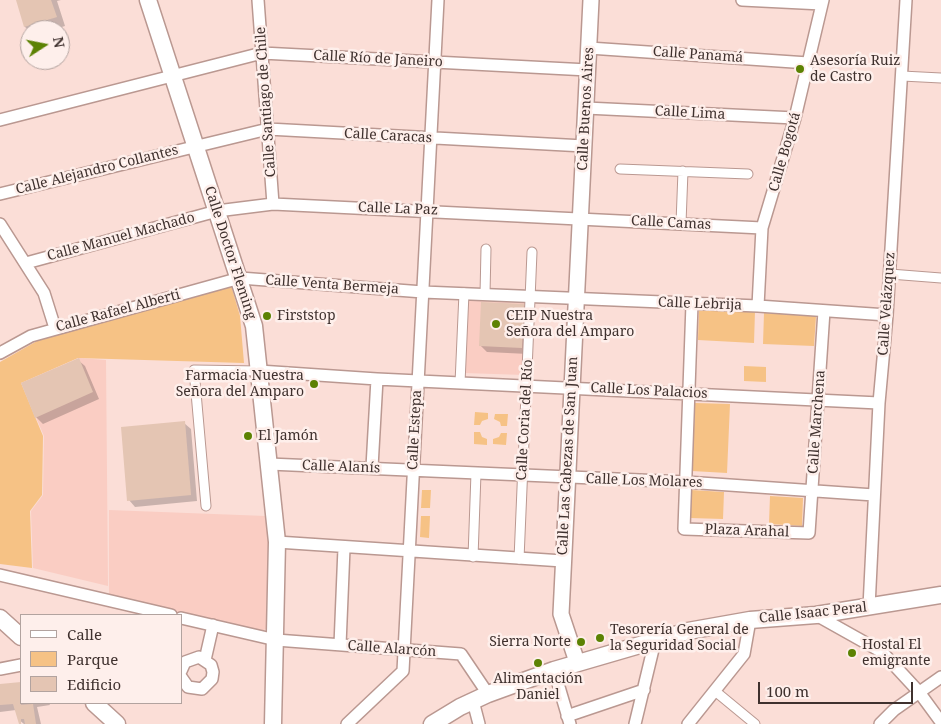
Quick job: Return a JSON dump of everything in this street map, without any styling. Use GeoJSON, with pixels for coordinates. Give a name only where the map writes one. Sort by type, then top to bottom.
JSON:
{"type":"FeatureCollection","features":[{"type":"Feature","properties":{"kind":"main road","name":"Calle Doctor Fleming"},"geometry":{"type":"LineString","coordinates":[[148,0],[194,146],[240,278],[254,326],[277,542],[276,640],[272,724]]}},
{"type":"Feature","properties":{"kind":"main road","name":"Calle Isaac Peral"},"geometry":{"type":"LineString","coordinates":[[433,724],[481,697],[554,670],[688,631],[750,620],[816,615],[941,595]]}},
{"type":"Feature","properties":{"kind":"main road"},"geometry":{"type":"LineString","coordinates":[[0,618],[20,636]]}},
{"type":"Feature","properties":{"kind":"main road"},"geometry":{"type":"LineString","coordinates":[[95,704],[117,724]]}},
{"type":"Feature","properties":{"kind":"street","name":"Calle Santiago de Chile"},"geometry":{"type":"LineString","coordinates":[[258,0],[273,204]]}},
{"type":"Feature","properties":{"kind":"street","name":"Calle Estepa"},"geometry":{"type":"LineString","coordinates":[[347,724],[403,670],[438,0]]}},
{"type":"Feature","properties":{"kind":"street","name":"Calle Buenos Aires"},"geometry":{"type":"LineString","coordinates":[[580,217],[591,0]]}},
{"type":"Feature","properties":{"kind":"street"},"geometry":{"type":"LineString","coordinates":[[742,0],[823,2]]}},
{"type":"Feature","properties":{"kind":"street","name":"Calle Velázquez"},"geometry":{"type":"LineString","coordinates":[[869,607],[879,402],[890,274],[906,0]]}},
{"type":"Feature","properties":{"kind":"street","name":"Calle Bogotá"},"geometry":{"type":"LineString","coordinates":[[758,306],[762,228],[795,118],[823,2]]}},
{"type":"Feature","properties":{"kind":"street","name":"Calle Panamá"},"geometry":{"type":"LineString","coordinates":[[589,48],[808,63]]}},
{"type":"Feature","properties":{"kind":"street","name":"Calle Río de Janeiro"},"geometry":{"type":"LineString","coordinates":[[0,120],[172,78],[262,53],[588,70]]}},
{"type":"Feature","properties":{"kind":"street"},"geometry":{"type":"LineString","coordinates":[[902,76],[941,78]]}},
{"type":"Feature","properties":{"kind":"street","name":"Calle Lima"},"geometry":{"type":"LineString","coordinates":[[586,108],[795,118]]}},
{"type":"Feature","properties":{"kind":"street","name":"Calle Caracas"},"geometry":{"type":"LineString","coordinates":[[194,146],[268,129],[584,146]]}},
{"type":"Feature","properties":{"kind":"street","name":"Calle Alejandro Collantes"},"geometry":{"type":"LineString","coordinates":[[0,194],[194,146]]}},
{"type":"Feature","properties":{"kind":"street"},"geometry":{"type":"LineString","coordinates":[[620,169],[748,174]]}},
{"type":"Feature","properties":{"kind":"street"},"geometry":{"type":"LineString","coordinates":[[682,223],[683,171]]}},
{"type":"Feature","properties":{"kind":"street","name":"Calle La Paz"},"geometry":{"type":"LineString","coordinates":[[217,211],[273,204],[580,217]]}},
{"type":"Feature","properties":{"kind":"street","name":"Calle Manuel Machado"},"geometry":{"type":"LineString","coordinates":[[26,263],[217,211]]}},
{"type":"Feature","properties":{"kind":"street","name":"Calle Camas"},"geometry":{"type":"LineString","coordinates":[[580,217],[762,228]]}},
{"type":"Feature","properties":{"kind":"street","name":"Calle Las Cabezas de San Juan"},"geometry":{"type":"LineString","coordinates":[[577,662],[561,614],[580,217]]}},
{"type":"Feature","properties":{"kind":"street"},"geometry":{"type":"LineString","coordinates":[[0,224],[44,293],[55,328]]}},
{"type":"Feature","properties":{"kind":"street"},"geometry":{"type":"LineString","coordinates":[[485,294],[486,250]]}},
{"type":"Feature","properties":{"kind":"street","name":"Calle Coria del Río"},"geometry":{"type":"LineString","coordinates":[[519,559],[532,252]]}},
{"type":"Feature","properties":{"kind":"street"},"geometry":{"type":"LineString","coordinates":[[890,274],[941,278]]}},
{"type":"Feature","properties":{"kind":"street","name":"Calle Venta Bermeja"},"geometry":{"type":"LineString","coordinates":[[240,278],[423,292]]}},
{"type":"Feature","properties":{"kind":"street","name":"Calle Rafael Alberti"},"geometry":{"type":"LineString","coordinates":[[0,353],[31,336],[55,328],[240,278]]}},
{"type":"Feature","properties":{"kind":"street","name":"Calle Lebrija"},"geometry":{"type":"LineString","coordinates":[[423,292],[758,306],[887,315]]}},
{"type":"Feature","properties":{"kind":"street"},"geometry":{"type":"LineString","coordinates":[[460,383],[464,293]]}},
{"type":"Feature","properties":{"kind":"street"},"geometry":{"type":"LineString","coordinates":[[686,482],[692,304]]}},
{"type":"Feature","properties":{"kind":"street","name":"Calle Marchena"},"geometry":{"type":"LineString","coordinates":[[809,533],[824,311]]}},
{"type":"Feature","properties":{"kind":"street"},"geometry":{"type":"LineString","coordinates":[[206,506],[194,370],[259,371]]}},
{"type":"Feature","properties":{"kind":"street","name":"Calle Los Palacios"},"geometry":{"type":"LineString","coordinates":[[259,371],[377,379],[879,402]]}},
{"type":"Feature","properties":{"kind":"street"},"geometry":{"type":"LineString","coordinates":[[372,467],[377,379]]}},
{"type":"Feature","properties":{"kind":"street","name":"Calle Alanís"},"geometry":{"type":"LineString","coordinates":[[269,464],[413,470]]}},
{"type":"Feature","properties":{"kind":"street","name":"Calle Los Molares"},"geometry":{"type":"LineString","coordinates":[[413,470],[686,482],[874,495]]}},
{"type":"Feature","properties":{"kind":"street"},"geometry":{"type":"LineString","coordinates":[[473,557],[476,473]]}},
{"type":"Feature","properties":{"kind":"street","name":"Plaza Arahal"},"geometry":{"type":"LineString","coordinates":[[686,482],[684,529],[809,533]]}},
{"type":"Feature","properties":{"kind":"street"},"geometry":{"type":"LineString","coordinates":[[277,542],[473,557],[563,561]]}},
{"type":"Feature","properties":{"kind":"street"},"geometry":{"type":"LineString","coordinates":[[340,645],[344,548]]}},
{"type":"Feature","properties":{"kind":"street"},"geometry":{"type":"LineString","coordinates":[[0,575],[167,614]]}},
{"type":"Feature","properties":{"kind":"street"},"geometry":{"type":"LineString","coordinates":[[816,615],[882,652],[919,692],[941,722]]}},
{"type":"Feature","properties":{"kind":"street","name":"Calle Alarcón"},"geometry":{"type":"LineString","coordinates":[[182,618],[276,640],[461,654],[481,697]]}},
{"type":"Feature","properties":{"kind":"street"},"geometry":{"type":"LineString","coordinates":[[688,724],[744,654],[750,620]]}},
{"type":"Feature","properties":{"kind":"street"},"geometry":{"type":"LineString","coordinates":[[205,660],[213,625]]}},
{"type":"Feature","properties":{"kind":"street"},"geometry":{"type":"LineString","coordinates":[[635,724],[655,642]]}},
{"type":"Feature","properties":{"kind":"street"},"geometry":{"type":"LineString","coordinates":[[182,669],[185,662],[192,658],[205,660],[211,665],[213,672],[208,685],[195,690],[188,687],[182,678]]}},
{"type":"Feature","properties":{"kind":"street"},"geometry":{"type":"LineString","coordinates":[[0,669],[20,665]]}},
{"type":"Feature","properties":{"kind":"street"},"geometry":{"type":"LineString","coordinates":[[554,670],[568,720],[644,690]]}},
{"type":"Feature","properties":{"kind":"street"},"geometry":{"type":"LineString","coordinates":[[880,724],[919,692],[941,677]]}},
{"type":"Feature","properties":{"kind":"street"},"geometry":{"type":"LineString","coordinates":[[715,691],[754,724]]}},
{"type":"Feature","properties":{"kind":"street"},"geometry":{"type":"LineString","coordinates":[[479,724],[481,697]]}},
{"type":"Feature","properties":{"kind":"shaded area","name":"CEIP Nuestra Señora del Amparo"},"geometry":{"type":"Polygon","coordinates":[[[468,298],[527,300],[524,375],[464,373],[468,298]]]}},
{"type":"Feature","properties":{"kind":"shaded area"},"geometry":{"type":"Polygon","coordinates":[[[79,358],[106,360],[108,586],[33,568],[31,511],[43,495],[44,436],[21,383],[79,358]]]}},
{"type":"Feature","properties":{"kind":"shaded area"},"geometry":{"type":"Polygon","coordinates":[[[109,510],[266,516],[269,535],[266,629],[262,631],[109,596],[109,510]]]}},
{"type":"Feature","properties":{"kind":"green space"},"geometry":{"type":"Polygon","coordinates":[[[231,285],[240,316],[244,363],[78,358],[21,383],[43,436],[42,495],[30,511],[32,568],[0,564],[0,362],[37,341],[231,285]]]}},
{"type":"Feature","properties":{"kind":"green space"},"geometry":{"type":"Polygon","coordinates":[[[699,309],[755,311],[754,343],[698,340],[699,309]]]}},
{"type":"Feature","properties":{"kind":"green space"},"geometry":{"type":"Polygon","coordinates":[[[764,313],[816,316],[814,346],[763,344],[764,313]]]}},
{"type":"Feature","properties":{"kind":"green space"},"geometry":{"type":"Polygon","coordinates":[[[744,366],[766,367],[766,382],[744,381],[744,366]]]}},
{"type":"Feature","properties":{"kind":"green space"},"geometry":{"type":"Polygon","coordinates":[[[695,403],[730,404],[727,473],[692,471],[695,403]]]}},
{"type":"Feature","properties":{"kind":"green space"},"geometry":{"type":"Polygon","coordinates":[[[475,412],[488,413],[488,419],[482,421],[480,425],[474,425],[475,412]]]}},
{"type":"Feature","properties":{"kind":"green space"},"geometry":{"type":"Polygon","coordinates":[[[495,414],[508,414],[507,426],[501,426],[500,422],[494,419],[495,414]]]}},
{"type":"Feature","properties":{"kind":"green space"},"geometry":{"type":"Polygon","coordinates":[[[474,432],[480,432],[482,437],[487,439],[487,445],[474,444],[474,432]]]}},
{"type":"Feature","properties":{"kind":"green space"},"geometry":{"type":"Polygon","coordinates":[[[501,433],[507,433],[506,445],[493,444],[493,439],[499,437],[501,433]]]}},
{"type":"Feature","properties":{"kind":"green space"},"geometry":{"type":"Polygon","coordinates":[[[422,490],[431,490],[430,508],[421,508],[422,490]]]}},
{"type":"Feature","properties":{"kind":"green space"},"geometry":{"type":"Polygon","coordinates":[[[691,490],[724,492],[723,519],[690,518],[691,490]]]}},
{"type":"Feature","properties":{"kind":"green space"},"geometry":{"type":"Polygon","coordinates":[[[770,496],[803,498],[802,526],[769,524],[770,496]]]}},
{"type":"Feature","properties":{"kind":"green space"},"geometry":{"type":"Polygon","coordinates":[[[421,516],[430,516],[429,538],[420,537],[421,516]]]}},
{"type":"Feature","properties":{"kind":"building"},"geometry":{"type":"Polygon","coordinates":[[[16,0],[51,0],[57,17],[47,20],[22,20],[16,0]]]}},
{"type":"Feature","properties":{"kind":"building"},"geometry":{"type":"Polygon","coordinates":[[[481,302],[524,304],[522,348],[479,346],[481,302]]]}},
{"type":"Feature","properties":{"kind":"building"},"geometry":{"type":"Polygon","coordinates":[[[79,358],[93,392],[35,418],[21,383],[79,358]]]}},
{"type":"Feature","properties":{"kind":"building"},"geometry":{"type":"Polygon","coordinates":[[[185,421],[191,495],[127,501],[121,427],[185,421]]]}},
{"type":"Feature","properties":{"kind":"building"},"geometry":{"type":"Polygon","coordinates":[[[20,682],[20,704],[33,704],[36,724],[25,724],[24,719],[21,719],[21,724],[19,724],[13,704],[0,705],[0,684],[20,682]]]}},
{"type":"Feature","properties":{"kind":"place","name":"Asesoría Ruiz de Castro"},"geometry":{"type":"Point","coordinates":[800,69]}},
{"type":"Feature","properties":{"kind":"place","name":"Firststop"},"geometry":{"type":"Point","coordinates":[267,316]}},
{"type":"Feature","properties":{"kind":"place","name":"CEIP Nuestra Señora del Amparo"},"geometry":{"type":"Point","coordinates":[496,324]}},
{"type":"Feature","properties":{"kind":"place","name":"Farmacia Nuestra Señora del Amparo"},"geometry":{"type":"Point","coordinates":[314,384]}},
{"type":"Feature","properties":{"kind":"place","name":"El Jamón"},"geometry":{"type":"Point","coordinates":[248,436]}},
{"type":"Feature","properties":{"kind":"place","name":"Tesorería General de la Seguridad Social"},"geometry":{"type":"Point","coordinates":[600,638]}},
{"type":"Feature","properties":{"kind":"place","name":"Sierra Norte"},"geometry":{"type":"Point","coordinates":[581,642]}},
{"type":"Feature","properties":{"kind":"place","name":"Hostal El emigrante"},"geometry":{"type":"Point","coordinates":[852,653]}},
{"type":"Feature","properties":{"kind":"place","name":"Alimentación Daniel"},"geometry":{"type":"Point","coordinates":[538,663]}}]}
